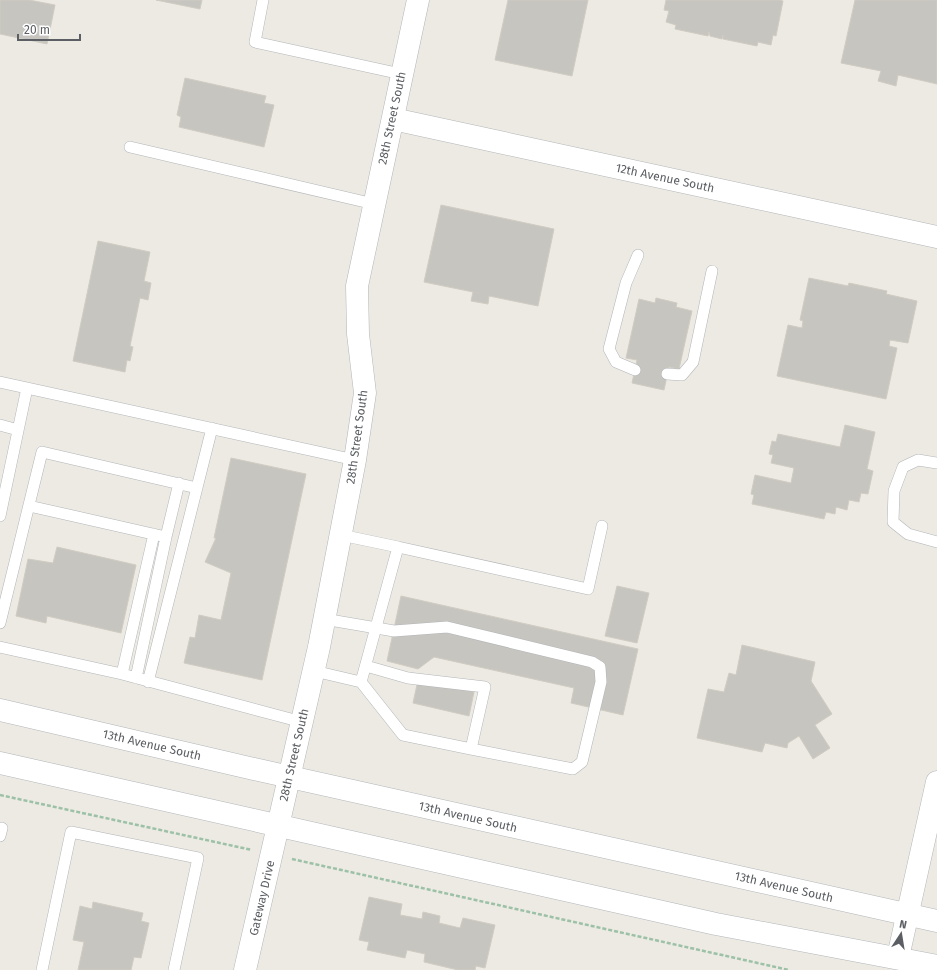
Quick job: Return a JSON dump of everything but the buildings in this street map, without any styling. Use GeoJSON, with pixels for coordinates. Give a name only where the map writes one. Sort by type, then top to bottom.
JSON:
{"type":"FeatureCollection","features":[{"type":"Feature","properties":{"kind":"main road","name":"28th Street South"},"geometry":{"type":"LineString","coordinates":[[278,826],[314,671],[355,460],[365,394],[358,334],[357,286],[402,74],[414,1]]}},
{"type":"Feature","properties":{"kind":"main road","name":"12th Avenue South"},"geometry":{"type":"LineString","coordinates":[[392,119],[937,237]]}},
{"type":"Feature","properties":{"kind":"main road","name":"13th Avenue South"},"geometry":{"type":"LineString","coordinates":[[0,710],[289,777],[937,921]]}},
{"type":"Feature","properties":{"kind":"main road"},"geometry":{"type":"LineString","coordinates":[[0,763],[716,924],[898,957],[937,966]]}},
{"type":"Feature","properties":{"kind":"main road"},"geometry":{"type":"LineString","coordinates":[[898,957],[937,782]]}},
{"type":"Feature","properties":{"kind":"main road","name":"Gateway Drive"},"geometry":{"type":"LineString","coordinates":[[245,970],[278,826]]}},
{"type":"Feature","properties":{"kind":"lane"},"geometry":{"type":"LineString","coordinates":[[263,0],[255,42],[402,74]]}},
{"type":"Feature","properties":{"kind":"lane"},"geometry":{"type":"LineString","coordinates":[[130,147],[374,204]]}},
{"type":"Feature","properties":{"kind":"lane"},"geometry":{"type":"LineString","coordinates":[[635,370],[616,362],[609,349],[626,283],[638,255]]}},
{"type":"Feature","properties":{"kind":"lane"},"geometry":{"type":"LineString","coordinates":[[667,374],[682,375],[693,362],[712,271]]}},
{"type":"Feature","properties":{"kind":"lane"},"geometry":{"type":"LineString","coordinates":[[0,382],[355,460]]}},
{"type":"Feature","properties":{"kind":"lane"},"geometry":{"type":"LineString","coordinates":[[0,516],[3,488],[27,388]]}},
{"type":"Feature","properties":{"kind":"lane"},"geometry":{"type":"LineString","coordinates":[[0,425],[18,430]]}},
{"type":"Feature","properties":{"kind":"lane"},"geometry":{"type":"LineString","coordinates":[[148,682],[212,428]]}},
{"type":"Feature","properties":{"kind":"lane"},"geometry":{"type":"LineString","coordinates":[[0,623],[42,452],[197,488]]}},
{"type":"Feature","properties":{"kind":"lane"},"geometry":{"type":"LineString","coordinates":[[937,463],[918,460],[903,467],[894,491],[893,522],[908,534],[937,542]]}},
{"type":"Feature","properties":{"kind":"lane"},"geometry":{"type":"LineString","coordinates":[[136,678],[166,537],[179,484]]}},
{"type":"Feature","properties":{"kind":"lane"},"geometry":{"type":"LineString","coordinates":[[29,506],[166,537]]}},
{"type":"Feature","properties":{"kind":"lane"},"geometry":{"type":"LineString","coordinates":[[341,534],[588,589],[602,526]]}},
{"type":"Feature","properties":{"kind":"lane"},"geometry":{"type":"LineString","coordinates":[[122,674],[154,534]]}},
{"type":"Feature","properties":{"kind":"lane"},"geometry":{"type":"LineString","coordinates":[[361,682],[398,547]]}},
{"type":"Feature","properties":{"kind":"lane"},"geometry":{"type":"LineString","coordinates":[[314,671],[361,682],[403,735],[573,769],[582,762],[601,682],[600,667],[592,662],[447,627],[394,631],[324,619]]}},
{"type":"Feature","properties":{"kind":"lane"},"geometry":{"type":"LineString","coordinates":[[0,647],[122,674],[302,722]]}},
{"type":"Feature","properties":{"kind":"lane"},"geometry":{"type":"LineString","coordinates":[[366,666],[408,678],[485,687],[471,749]]}},
{"type":"Feature","properties":{"kind":"lane"},"geometry":{"type":"LineString","coordinates":[[42,970],[71,832],[198,858],[174,970]]}},
{"type":"Feature","properties":{"kind":"path"},"geometry":{"type":"LineString","coordinates":[[0,795],[246,849]]}},
{"type":"Feature","properties":{"kind":"path"},"geometry":{"type":"LineString","coordinates":[[320,865],[789,970]]}}]}
